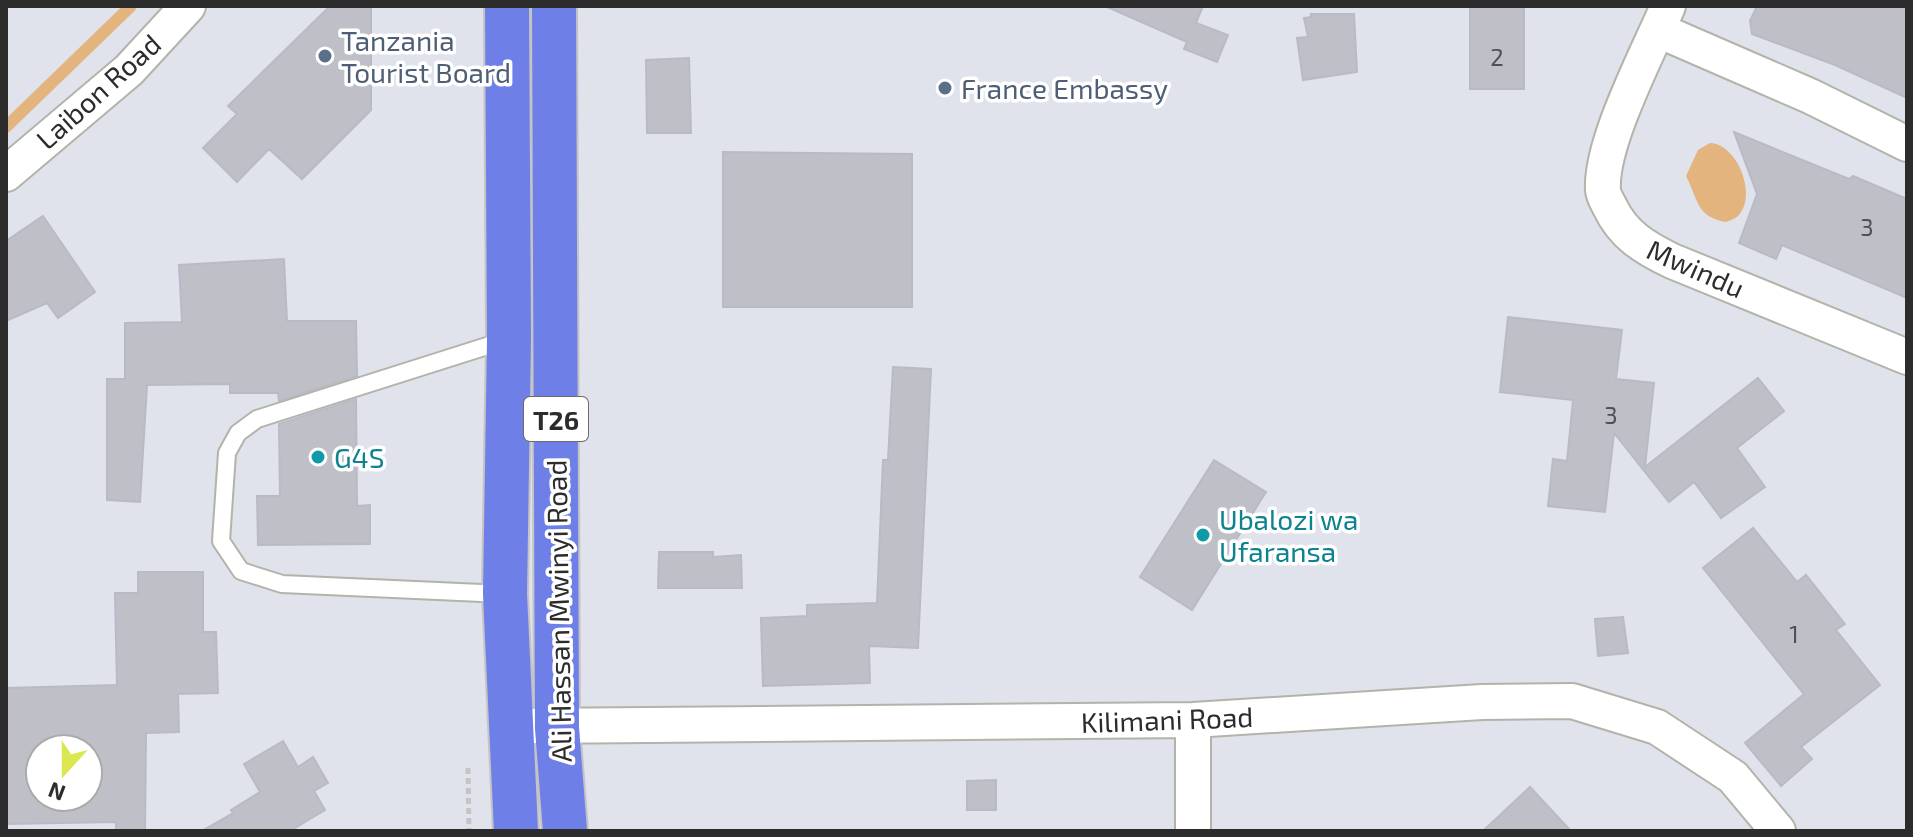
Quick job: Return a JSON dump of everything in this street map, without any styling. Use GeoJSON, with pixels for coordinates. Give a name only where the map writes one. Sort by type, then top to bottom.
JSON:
{"type":"FeatureCollection","features":[{"type":"Feature","properties":{"kind":"highway","name":"Ali Hassan Mwinyi Road"},"geometry":{"type":"LineString","coordinates":[[507,6],[509,339],[505,594],[516,831]]}},
{"type":"Feature","properties":{"kind":"highway","name":"Ali Hassan Mwinyi Road"},"geometry":{"type":"LineString","coordinates":[[554,6],[557,728],[565,831]]}},
{"type":"Feature","properties":{"kind":"street","name":"Laibon Road"},"geometry":{"type":"LineString","coordinates":[[6,174],[129,70],[188,6]]}},
{"type":"Feature","properties":{"kind":"street"},"geometry":{"type":"LineString","coordinates":[[1663,18],[1907,144]]}},
{"type":"Feature","properties":{"kind":"street","name":"Mwindu"},"geometry":{"type":"LineString","coordinates":[[1663,18],[1616,126],[1607,157],[1603,192],[1617,223],[1642,246],[1672,261],[1907,357]]}},
{"type":"Feature","properties":{"kind":"street","name":"Kilimani Road"},"geometry":{"type":"LineString","coordinates":[[512,725],[557,728],[1193,720],[1482,702],[1572,701],[1657,727],[1733,777],[1778,831]]}},
{"type":"Feature","properties":{"kind":"street"},"geometry":{"type":"LineString","coordinates":[[1193,720],[1193,831]]}},
{"type":"Feature","properties":{"kind":"lane"},"geometry":{"type":"LineString","coordinates":[[505,594],[282,584],[241,571],[221,541],[227,453],[238,433],[257,419],[509,339]]}},
{"type":"Feature","properties":{"kind":"shaded area"},"geometry":{"type":"Polygon","coordinates":[[[1710,143],[1729,152],[1742,173],[1745,185],[1744,207],[1738,216],[1726,222],[1716,220],[1703,211],[1686,176],[1698,150],[1710,143]]]}},
{"type":"Feature","properties":{"kind":"building","name":"Tanzania Tourist Board"},"geometry":{"type":"Polygon","coordinates":[[[330,6],[371,6],[371,110],[302,179],[269,149],[237,182],[203,148],[237,114],[228,106],[330,6]]]}},
{"type":"Feature","properties":{"kind":"building"},"geometry":{"type":"Polygon","coordinates":[[[1105,6],[1203,6],[1196,23],[1228,35],[1217,62],[1184,49],[1187,42],[1105,6]]]}},
{"type":"Feature","properties":{"kind":"building"},"geometry":{"type":"Polygon","coordinates":[[[1470,6],[1524,6],[1524,89],[1470,89],[1470,6]]]}},
{"type":"Feature","properties":{"kind":"building"},"geometry":{"type":"Polygon","coordinates":[[[1757,6],[1907,6],[1907,98],[1835,65],[1752,34],[1750,21],[1757,6]]]}},
{"type":"Feature","properties":{"kind":"building"},"geometry":{"type":"Polygon","coordinates":[[[1311,14],[1354,14],[1357,72],[1303,80],[1297,38],[1308,37],[1304,18],[1311,17],[1311,14]]]}},
{"type":"Feature","properties":{"kind":"building"},"geometry":{"type":"Polygon","coordinates":[[[689,58],[691,133],[647,133],[646,60],[689,58]]]}},
{"type":"Feature","properties":{"kind":"building"},"geometry":{"type":"Polygon","coordinates":[[[1734,132],[1907,199],[1907,298],[1782,245],[1776,259],[1739,243],[1757,194],[1734,132]]]}},
{"type":"Feature","properties":{"kind":"building"},"geometry":{"type":"Polygon","coordinates":[[[723,152],[912,154],[912,307],[723,307],[723,152]]]}},
{"type":"Feature","properties":{"kind":"building"},"geometry":{"type":"Polygon","coordinates":[[[43,216],[95,292],[58,318],[47,303],[6,321],[6,241],[43,216]]]}},
{"type":"Feature","properties":{"kind":"building"},"geometry":{"type":"Polygon","coordinates":[[[284,259],[287,321],[356,321],[357,376],[279,401],[278,393],[230,393],[230,384],[147,385],[140,502],[107,500],[107,379],[125,379],[125,323],[182,322],[179,265],[284,259]]]}},
{"type":"Feature","properties":{"kind":"building"},"geometry":{"type":"Polygon","coordinates":[[[1508,317],[1622,330],[1616,379],[1654,383],[1645,467],[1758,378],[1784,411],[1737,448],[1765,487],[1721,518],[1694,482],[1669,502],[1614,433],[1605,512],[1548,506],[1553,459],[1567,461],[1573,400],[1500,392],[1508,317]]]}},
{"type":"Feature","properties":{"kind":"building"},"geometry":{"type":"Polygon","coordinates":[[[893,367],[931,369],[918,648],[869,646],[870,683],[763,686],[761,618],[807,616],[807,605],[877,603],[883,460],[888,460],[893,367]]]}},
{"type":"Feature","properties":{"kind":"building","name":"G4S"},"geometry":{"type":"Polygon","coordinates":[[[356,399],[357,506],[370,505],[370,544],[258,545],[257,496],[280,496],[279,424],[356,399]]]}},
{"type":"Feature","properties":{"kind":"building","name":"Ubalozi wa Ufaransa"},"geometry":{"type":"Polygon","coordinates":[[[1214,460],[1266,492],[1192,610],[1140,577],[1214,460]]]}},
{"type":"Feature","properties":{"kind":"building"},"geometry":{"type":"Polygon","coordinates":[[[1753,528],[1797,582],[1806,575],[1845,624],[1836,630],[1880,685],[1801,747],[1812,759],[1781,786],[1745,743],[1804,694],[1703,568],[1753,528]]]}},
{"type":"Feature","properties":{"kind":"building"},"geometry":{"type":"Polygon","coordinates":[[[659,552],[713,552],[713,557],[741,555],[742,588],[658,588],[659,552]]]}},
{"type":"Feature","properties":{"kind":"building"},"geometry":{"type":"Polygon","coordinates":[[[138,572],[203,572],[203,632],[216,632],[218,693],[178,694],[179,732],[146,733],[145,831],[116,831],[116,822],[6,824],[6,688],[117,685],[115,593],[138,593],[138,572]]]}},
{"type":"Feature","properties":{"kind":"building"},"geometry":{"type":"Polygon","coordinates":[[[1623,617],[1628,653],[1598,656],[1595,619],[1623,617]]]}},
{"type":"Feature","properties":{"kind":"building"},"geometry":{"type":"Polygon","coordinates":[[[283,741],[298,767],[313,757],[328,783],[314,791],[325,810],[290,831],[202,831],[260,792],[244,764],[283,741]]]}},
{"type":"Feature","properties":{"kind":"building"},"geometry":{"type":"Polygon","coordinates":[[[996,780],[996,810],[967,810],[967,781],[996,780]]]}},
{"type":"Feature","properties":{"kind":"building"},"geometry":{"type":"Polygon","coordinates":[[[1530,787],[1571,831],[1483,831],[1530,787]]]}},
{"type":"Feature","properties":{"kind":"waterway"},"geometry":{"type":"LineString","coordinates":[[6,127],[131,6]]}},
{"type":"Feature","properties":{"kind":"place","name":"Tanzania Tourist Board"},"geometry":{"type":"Point","coordinates":[325,56]}},
{"type":"Feature","properties":{"kind":"place","name":"France Embassy"},"geometry":{"type":"Point","coordinates":[945,88]}},
{"type":"Feature","properties":{"kind":"place","name":"G4S"},"geometry":{"type":"Point","coordinates":[318,457]}},
{"type":"Feature","properties":{"kind":"place","name":"Ubalozi wa Ufaransa"},"geometry":{"type":"Point","coordinates":[1203,535]}}]}
